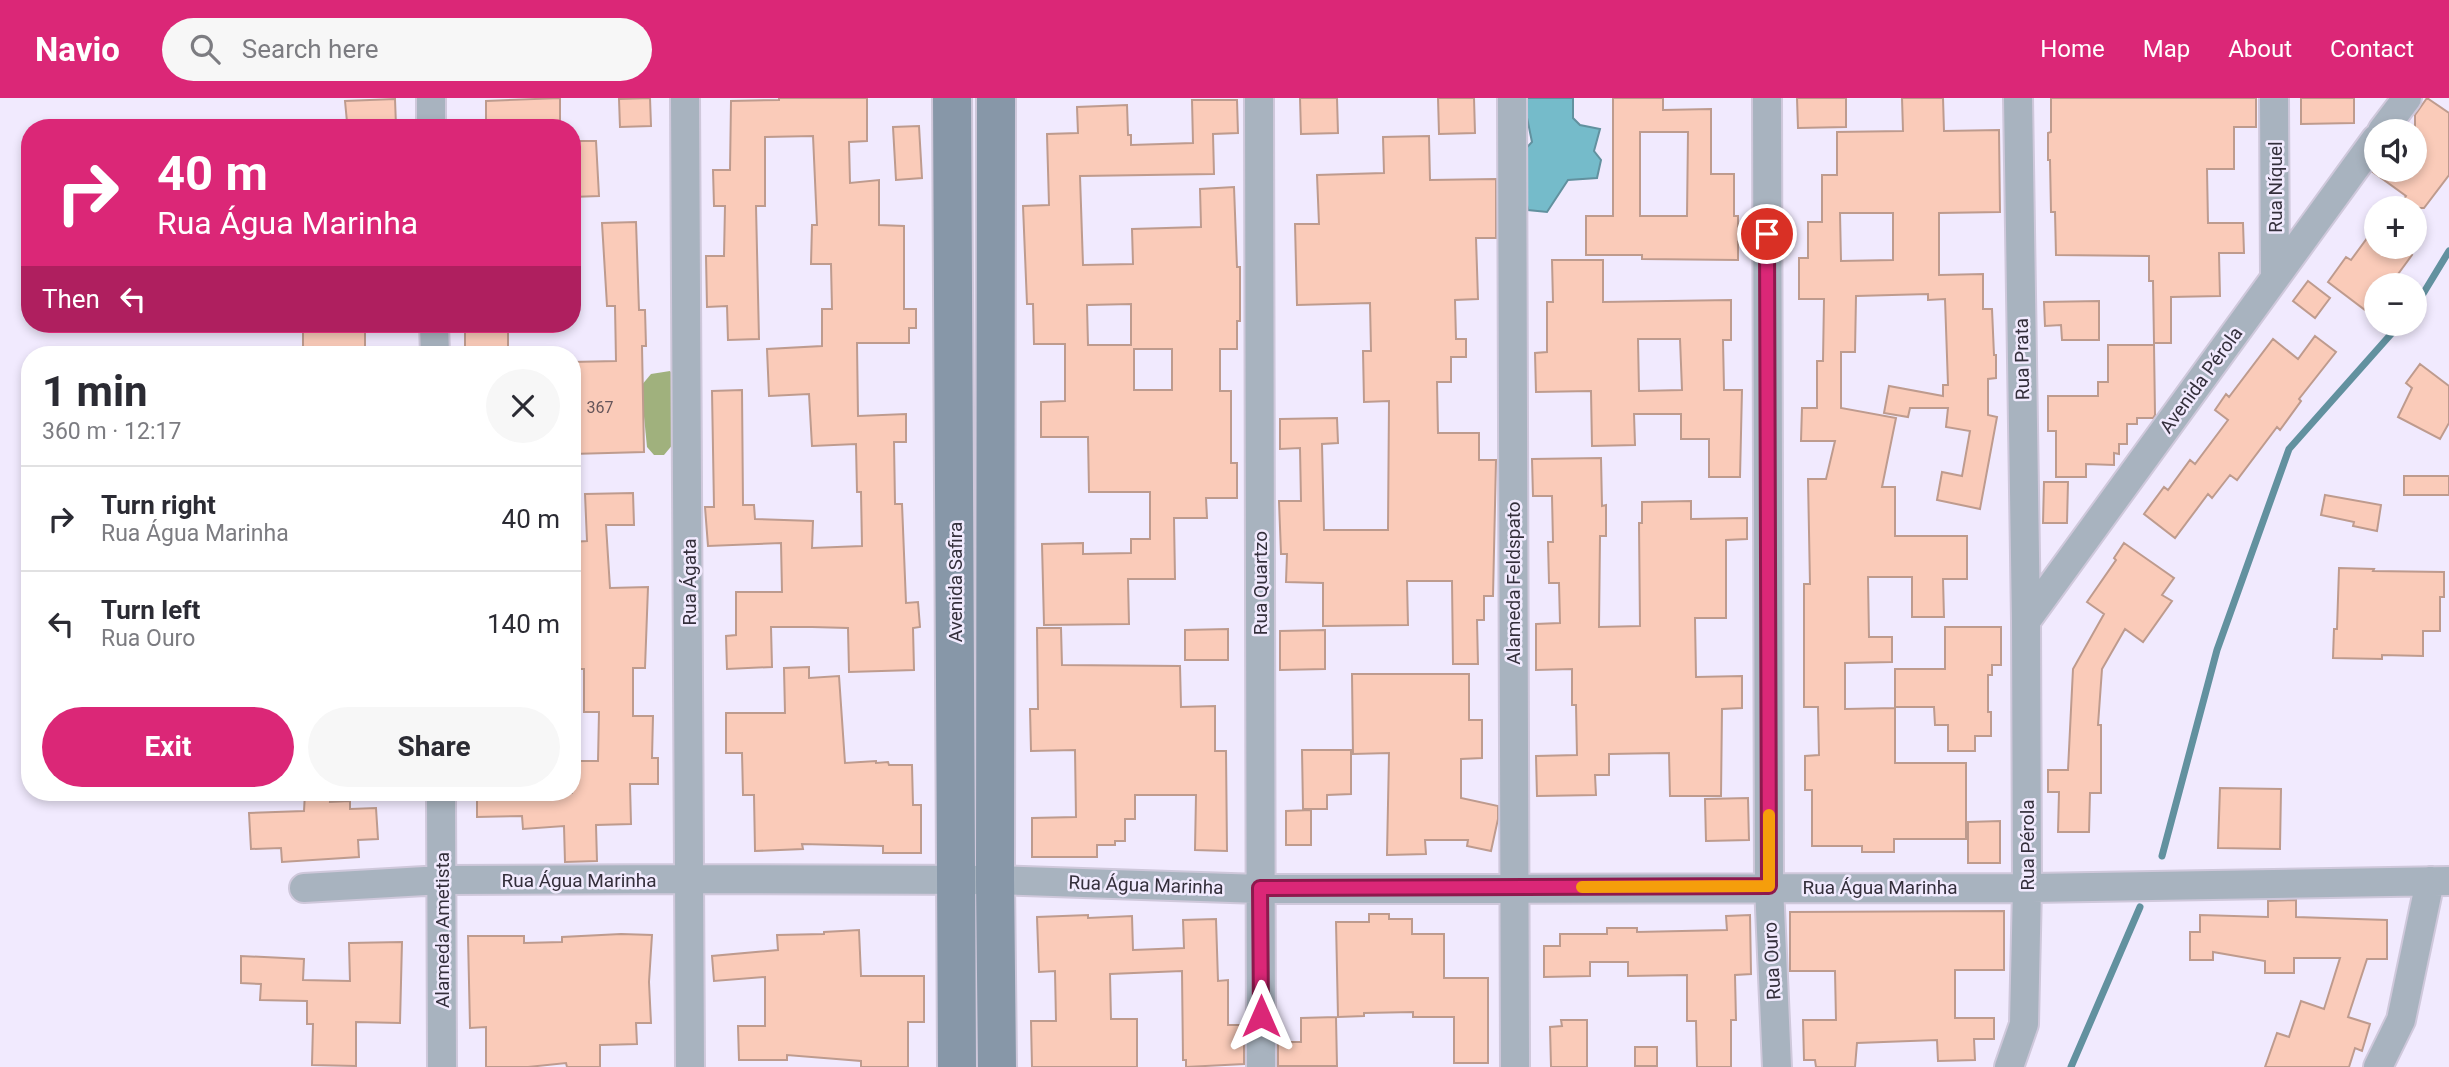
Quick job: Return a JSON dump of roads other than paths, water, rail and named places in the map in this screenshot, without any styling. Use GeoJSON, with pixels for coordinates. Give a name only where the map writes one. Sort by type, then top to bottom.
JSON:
{"type":"FeatureCollection","features":[{"type":"Feature","properties":{"kind":"street"},"geometry":{"type":"LineString","coordinates":[[431,98],[431,119]]}},
{"type":"Feature","properties":{"kind":"street","name":"Rua Ágata"},"geometry":{"type":"LineString","coordinates":[[685,98],[690,1067]]}},
{"type":"Feature","properties":{"kind":"street","name":"Avenida Safira"},"geometry":{"type":"LineString","coordinates":[[951,98],[957,1067]]}},
{"type":"Feature","properties":{"kind":"street","name":"Avenida Safira"},"geometry":{"type":"LineString","coordinates":[[996,98],[997,1067]]}},
{"type":"Feature","properties":{"kind":"street","name":"Rua Quartzo"},"geometry":{"type":"LineString","coordinates":[[1259,98],[1261,1067]]}},
{"type":"Feature","properties":{"kind":"street","name":"Alameda Feldspato"},"geometry":{"type":"LineString","coordinates":[[1512,98],[1515,1067]]}},
{"type":"Feature","properties":{"kind":"street","name":"Rua Ouro"},"geometry":{"type":"LineString","coordinates":[[1767,98],[1769,886],[1777,1067]]}},
{"type":"Feature","properties":{"kind":"street","name":"Rua Prata"},"geometry":{"type":"LineString","coordinates":[[2018,98],[2026,621]]}},
{"type":"Feature","properties":{"kind":"street","name":"Rua Níquel"},"geometry":{"type":"LineString","coordinates":[[2274,98],[2275,277]]}},
{"type":"Feature","properties":{"kind":"street"},"geometry":{"type":"LineString","coordinates":[[2391,119],[2407,98]]}},
{"type":"Feature","properties":{"kind":"street","name":"Avenida Pérola"},"geometry":{"type":"LineString","coordinates":[[2026,621],[2364,155]]}},
{"type":"Feature","properties":{"kind":"street","name":"Rua Pérola"},"geometry":{"type":"LineString","coordinates":[[2009,1067],[2024,1024],[2027,888],[2026,621]]}},
{"type":"Feature","properties":{"kind":"street","name":"Alameda Ametista"},"geometry":{"type":"LineString","coordinates":[[441,801],[442,1067]]}},
{"type":"Feature","properties":{"kind":"street","name":"Rua Água Marinha"},"geometry":{"type":"LineString","coordinates":[[304,888],[442,880],[691,879],[995,880],[1260,888],[2027,888],[2439,881]]}},
{"type":"Feature","properties":{"kind":"street"},"geometry":{"type":"LineString","coordinates":[[2378,1067],[2401,1020],[2439,881]]}},
{"type":"Feature","properties":{"kind":"water"},"geometry":{"type":"Polygon","coordinates":[[[1523,98],[1573,98],[1573,118],[1580,125],[1600,129],[1594,151],[1601,160],[1597,178],[1568,180],[1547,212],[1528,210],[1517,158],[1532,142],[1523,98]]]}},
{"type":"Feature","properties":{"kind":"waterway"},"geometry":{"type":"LineString","coordinates":[[2427,287],[2449,251]]}},
{"type":"Feature","properties":{"kind":"waterway"},"geometry":{"type":"LineString","coordinates":[[2162,856],[2217,650],[2289,449],[2389,336]]}},
{"type":"Feature","properties":{"kind":"waterway"},"geometry":{"type":"LineString","coordinates":[[2071,1067],[2140,907]]}}]}
